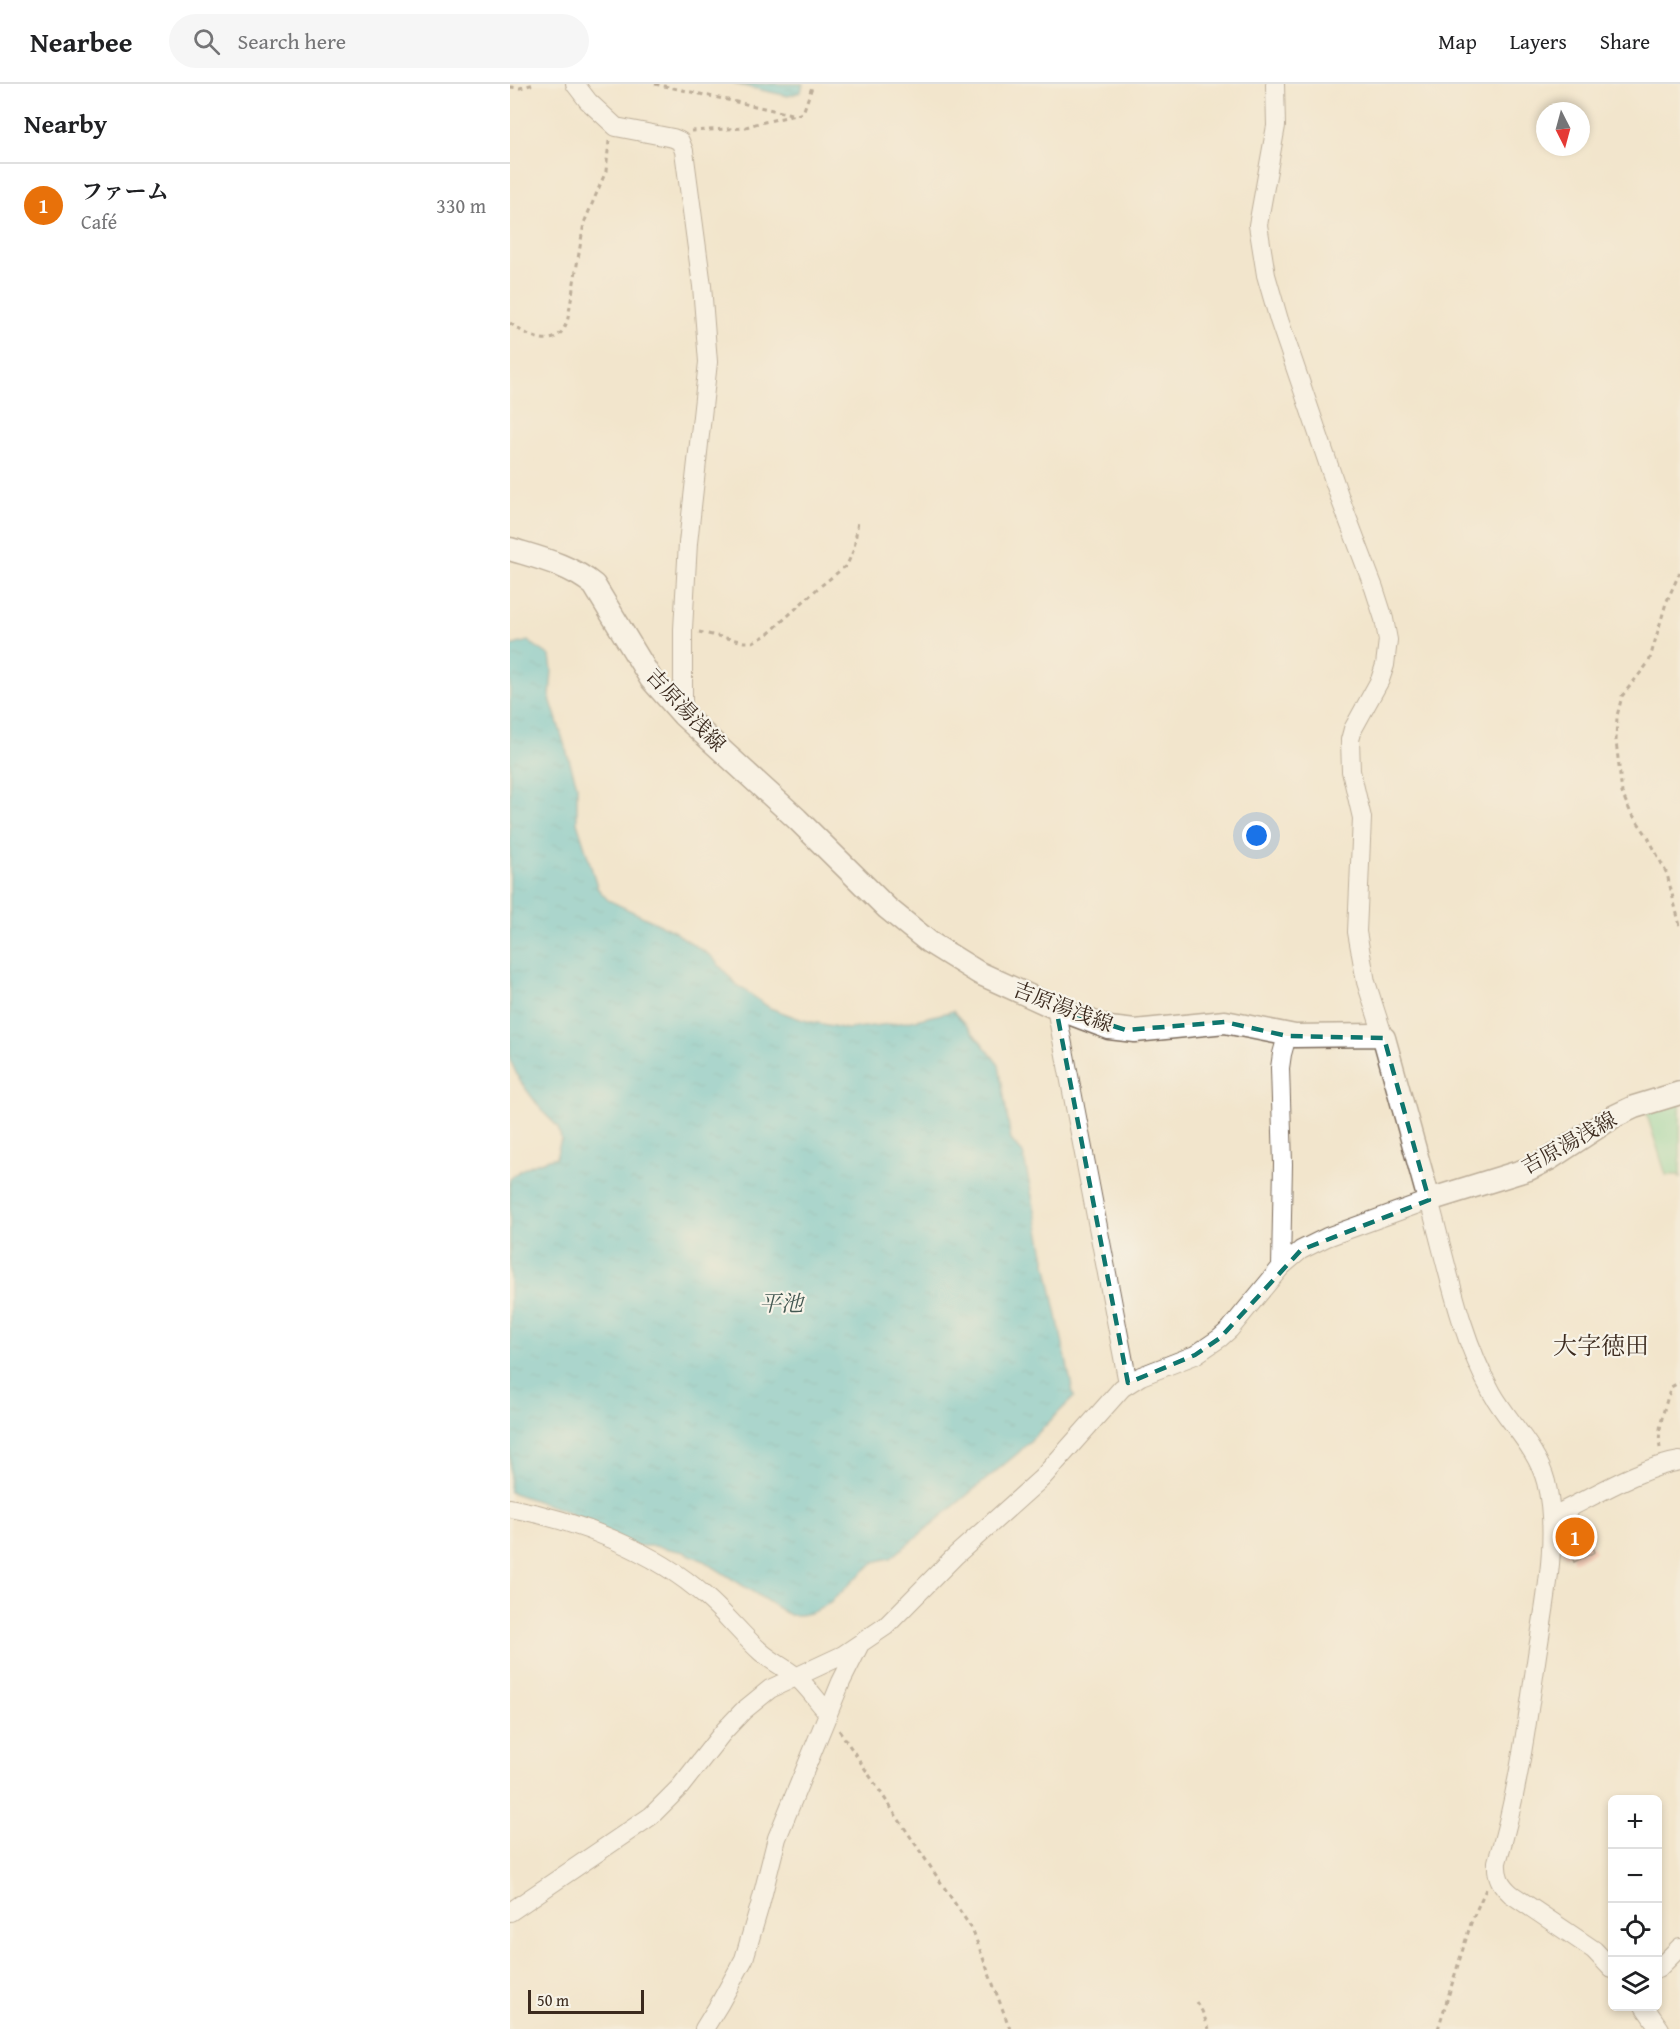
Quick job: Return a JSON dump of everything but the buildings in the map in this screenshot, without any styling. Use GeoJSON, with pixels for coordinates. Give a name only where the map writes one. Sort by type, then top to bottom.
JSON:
{"type":"FeatureCollection","features":[{"type":"Feature","properties":{"kind":"main road","name":"吉原湯浅線"},"geometry":{"type":"LineString","coordinates":[[510,549],[560,565],[594,585],[651,679],[684,715],[797,819],[887,908],[929,942],[980,973],[1056,1008],[1119,1030],[1135,1031],[1225,1022],[1287,1036],[1377,1035],[1384,1038]]}},
{"type":"Feature","properties":{"kind":"main road"},"geometry":{"type":"LineString","coordinates":[[1384,1038],[1429,1200]]}},
{"type":"Feature","properties":{"kind":"main road","name":"吉原湯浅線"},"geometry":{"type":"LineString","coordinates":[[1429,1200],[1529,1169],[1549,1159],[1613,1117],[1634,1107],[1680,1093]]}},
{"type":"Feature","properties":{"kind":"street"},"geometry":{"type":"LineString","coordinates":[[575,84],[613,125],[673,138],[680,141],[683,148],[702,286],[708,362],[688,543],[683,629],[684,715]]}},
{"type":"Feature","properties":{"kind":"street"},"geometry":{"type":"LineString","coordinates":[[1275,84],[1276,126],[1258,225],[1266,275],[1279,320],[1341,501],[1374,588],[1388,640],[1385,665],[1380,680],[1353,729],[1350,740],[1352,771],[1362,818],[1357,932],[1366,982],[1384,1038]]}},
{"type":"Feature","properties":{"kind":"street"},"geometry":{"type":"LineString","coordinates":[[1056,1008],[1128,1383]]}},
{"type":"Feature","properties":{"kind":"street"},"geometry":{"type":"LineString","coordinates":[[1281,1267],[1283,1164],[1280,1068],[1287,1036]]}},
{"type":"Feature","properties":{"kind":"street"},"geometry":{"type":"LineString","coordinates":[[510,1912],[651,1816],[680,1787],[724,1731],[743,1711],[770,1689],[832,1661],[886,1626],[956,1556],[1042,1478],[1128,1383],[1195,1355],[1215,1342],[1230,1329],[1281,1267],[1301,1250],[1429,1200],[1461,1319],[1492,1394],[1528,1444],[1546,1480],[1551,1517],[1547,1588],[1516,1790],[1497,1862],[1498,1877],[1505,1888],[1519,1900],[1594,1950],[1608,1966]]}},
{"type":"Feature","properties":{"kind":"street"},"geometry":{"type":"LineString","coordinates":[[1551,1517],[1671,1462]]}},
{"type":"Feature","properties":{"kind":"street"},"geometry":{"type":"LineString","coordinates":[[510,1508],[537,1514],[585,1530],[623,1545],[661,1565],[704,1595],[761,1652],[795,1676],[828,1713]]}},
{"type":"Feature","properties":{"kind":"street"},"geometry":{"type":"LineString","coordinates":[[704,2029],[744,1959],[777,1838],[828,1713],[860,1644]]}},
{"type":"Feature","properties":{"kind":"street"},"geometry":{"type":"LineString","coordinates":[[1662,1965],[1680,1947]]}},
{"type":"Feature","properties":{"kind":"street"},"geometry":{"type":"LineString","coordinates":[[1647,2011],[1660,2029]]}},
{"type":"Feature","properties":{"kind":"path"},"geometry":{"type":"LineString","coordinates":[[510,87],[520,88],[534,84]]}},
{"type":"Feature","properties":{"kind":"path"},"geometry":{"type":"LineString","coordinates":[[655,84],[782,113],[796,114]]}},
{"type":"Feature","properties":{"kind":"path"},"geometry":{"type":"LineString","coordinates":[[683,148],[690,140],[688,131],[743,128],[802,113],[813,84]]}},
{"type":"Feature","properties":{"kind":"path"},"geometry":{"type":"LineString","coordinates":[[510,323],[540,340],[554,338],[564,330],[584,223],[606,171],[609,134],[613,125]]}},
{"type":"Feature","properties":{"kind":"path"},"geometry":{"type":"LineString","coordinates":[[683,629],[744,642],[753,642],[766,635],[847,565],[854,549],[858,521]]}},
{"type":"Feature","properties":{"kind":"path"},"geometry":{"type":"LineString","coordinates":[[1680,572],[1666,603],[1649,662],[1622,696],[1617,716],[1616,741],[1622,793],[1667,874],[1680,926]]}},
{"type":"Feature","properties":{"kind":"path"},"geometry":{"type":"LineString","coordinates":[[1671,1462],[1659,1440],[1665,1404],[1671,1387],[1680,1382]]}},
{"type":"Feature","properties":{"kind":"path"},"geometry":{"type":"LineString","coordinates":[[828,1713],[972,1929],[1010,2029]]}},
{"type":"Feature","properties":{"kind":"path"},"geometry":{"type":"LineString","coordinates":[[1438,2029],[1472,1920],[1497,1862]]}},
{"type":"Feature","properties":{"kind":"path"},"geometry":{"type":"LineString","coordinates":[[1196,2002],[1209,2029]]}},
{"type":"Feature","properties":{"kind":"highlighted area"},"geometry":{"type":"Polygon","coordinates":[[[1056,1008],[1126,1030],[1225,1022],[1287,1036],[1384,1038],[1429,1200],[1301,1250],[1220,1338],[1195,1355],[1128,1383],[1056,1008]]]}},
{"type":"Feature","properties":{"kind":"green space"},"geometry":{"type":"Polygon","coordinates":[[[1680,1103],[1680,1178],[1679,1175],[1666,1175],[1646,1112],[1680,1103]]]}},
{"type":"Feature","properties":{"kind":"water"},"geometry":{"type":"Polygon","coordinates":[[[734,84],[803,84],[801,92],[788,96],[734,84]]]}},
{"type":"Feature","properties":{"kind":"water","name":"平池"},"geometry":{"type":"Polygon","coordinates":[[[528,641],[550,656],[552,670],[550,698],[577,785],[577,822],[598,889],[608,900],[673,931],[711,956],[736,984],[770,1008],[803,1020],[847,1029],[907,1022],[953,1011],[999,1065],[1011,1140],[1023,1153],[1074,1397],[1018,1453],[891,1558],[874,1563],[836,1598],[815,1611],[789,1615],[704,1561],[684,1552],[654,1546],[635,1546],[563,1510],[510,1492],[510,1179],[526,1168],[556,1157],[561,1139],[558,1127],[543,1112],[520,1081],[510,1060],[510,646],[528,641]]]}},
{"type":"Feature","properties":{"kind":"place","name":"ファーム"},"geometry":{"type":"Point","coordinates":[1575,1537]}},
{"type":"Feature","properties":{"kind":"district","name":"大字徳田"},"geometry":{"type":"Point","coordinates":[1601,1346]}}]}
